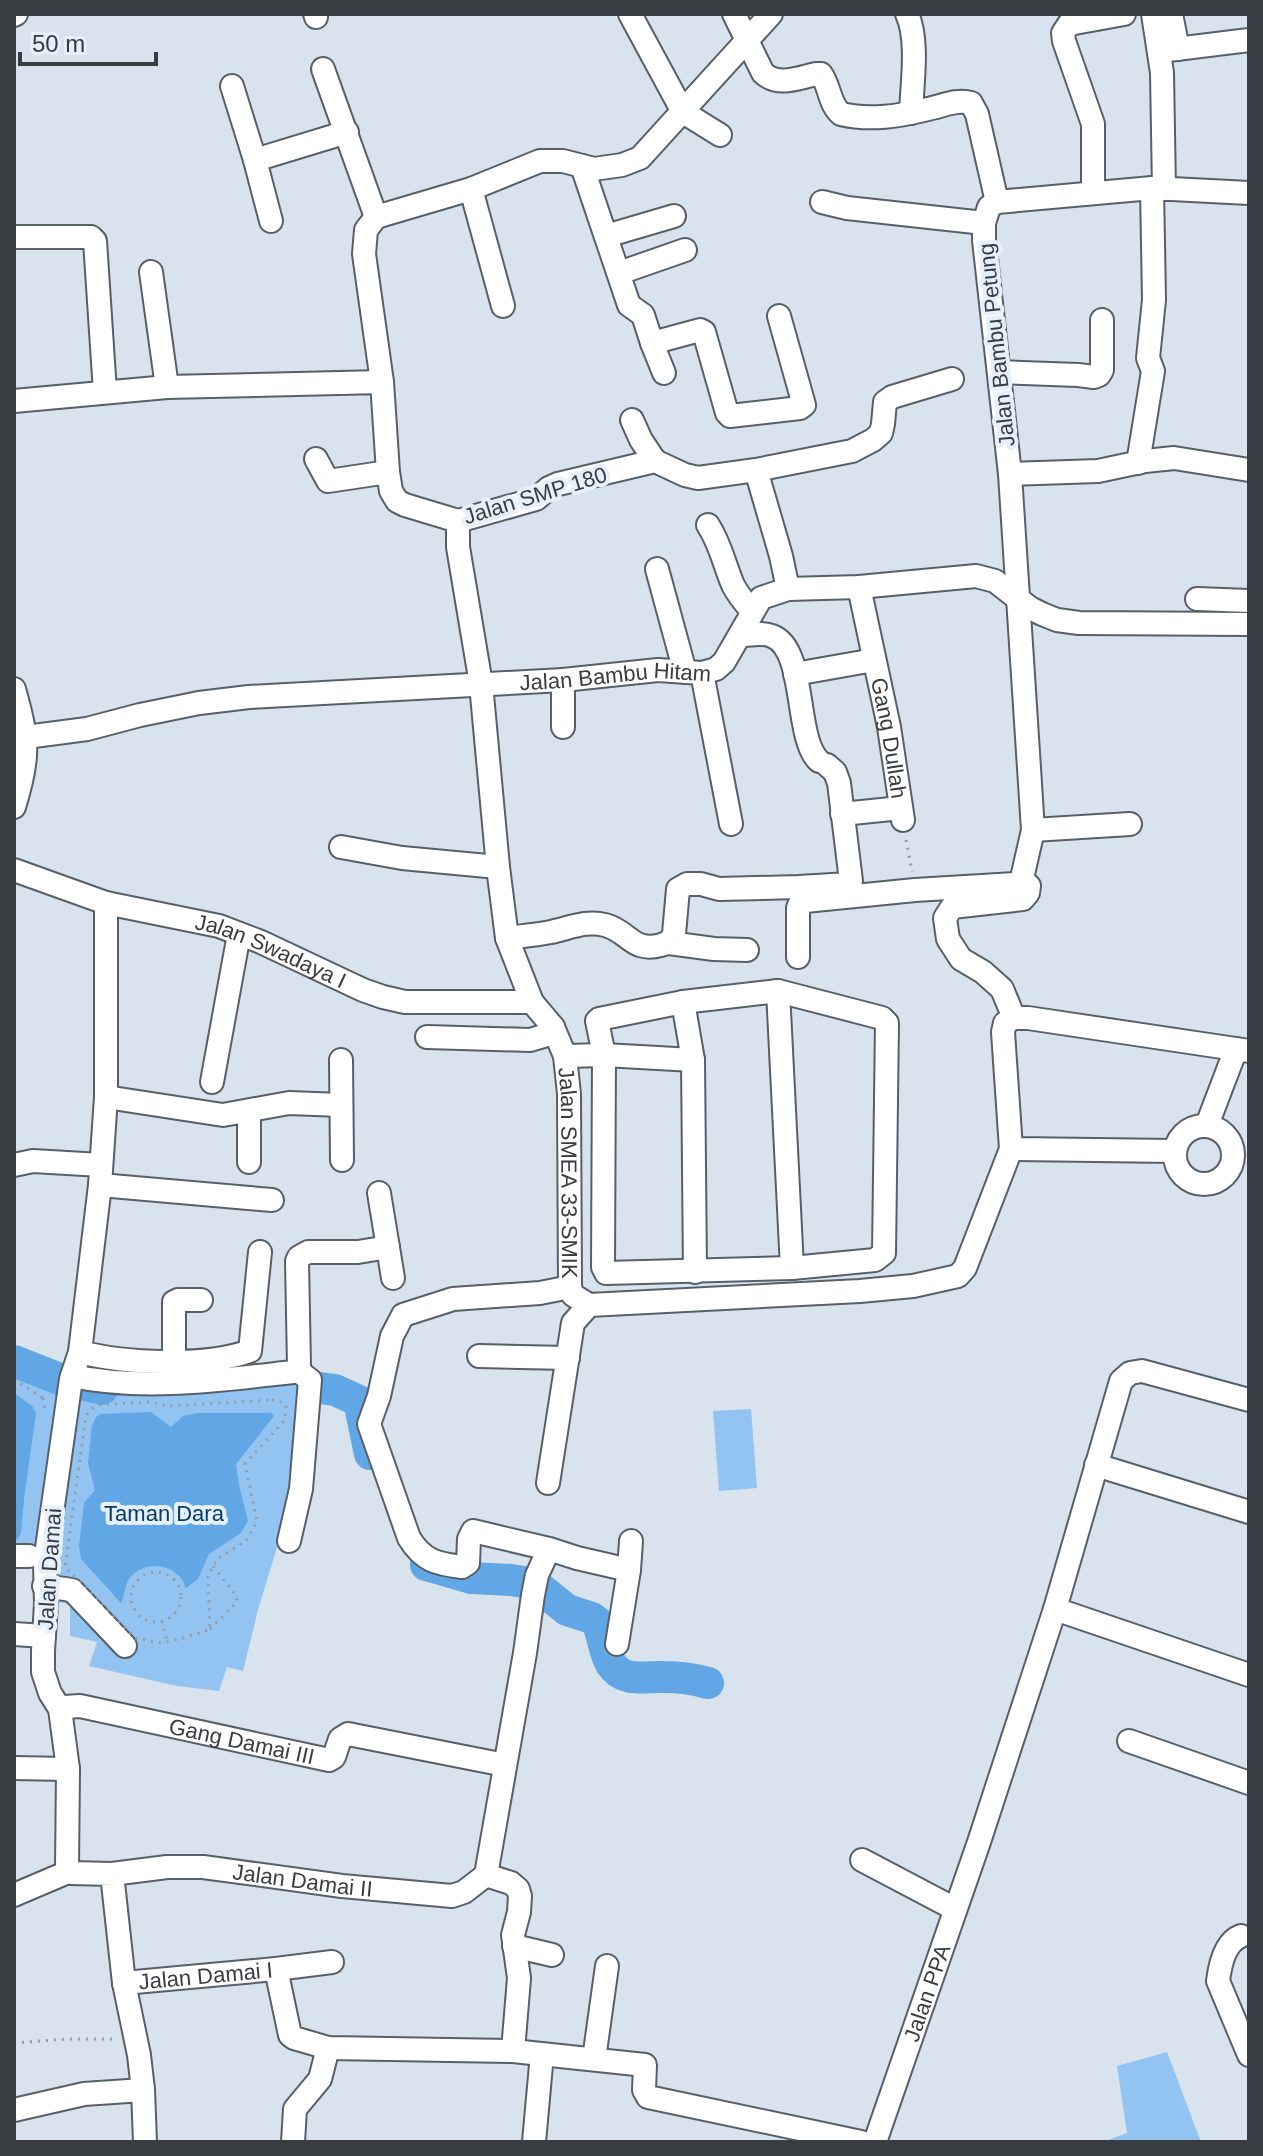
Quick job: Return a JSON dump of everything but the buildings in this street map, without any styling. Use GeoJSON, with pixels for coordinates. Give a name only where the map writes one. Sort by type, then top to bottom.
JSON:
{"type":"FeatureCollection","features":[{"type":"Feature","properties":{"kind":"street"},"geometry":{"type":"LineString","coordinates":[[630,14],[683,112],[720,135]]}},
{"type":"Feature","properties":{"kind":"street"},"geometry":{"type":"LineString","coordinates":[[734,14],[763,73],[771,80],[784,81],[821,74],[833,104],[841,114],[879,118],[956,101],[971,103],[977,114],[997,202],[1158,189],[1249,193]]}},
{"type":"Feature","properties":{"kind":"street"},"geometry":{"type":"LineString","coordinates":[[323,69],[376,217],[471,189],[540,161],[558,160],[594,169],[622,165],[640,158],[771,14]]}},
{"type":"Feature","properties":{"kind":"street"},"geometry":{"type":"LineString","coordinates":[[907,14],[913,47],[911,113]]}},
{"type":"Feature","properties":{"kind":"street"},"geometry":{"type":"LineString","coordinates":[[1093,193],[1093,124],[1063,33],[1069,24],[1124,14]]}},
{"type":"Feature","properties":{"kind":"street"},"geometry":{"type":"LineString","coordinates":[[1153,14],[1169,50]]}},
{"type":"Feature","properties":{"kind":"street"},"geometry":{"type":"LineString","coordinates":[[1138,463],[1153,371],[1148,358],[1171,14]]}},
{"type":"Feature","properties":{"kind":"street"},"geometry":{"type":"LineString","coordinates":[[1169,50],[1249,40]]}},
{"type":"Feature","properties":{"kind":"street"},"geometry":{"type":"LineString","coordinates":[[232,86],[271,221]]}},
{"type":"Feature","properties":{"kind":"street"},"geometry":{"type":"LineString","coordinates":[[255,160],[347,132]]}},
{"type":"Feature","properties":{"kind":"street"},"geometry":{"type":"LineString","coordinates":[[582,166],[629,305],[643,315],[664,373]]}},
{"type":"Feature","properties":{"kind":"street"},"geometry":{"type":"LineString","coordinates":[[471,189],[503,306]]}},
{"type":"Feature","properties":{"kind":"street"},"geometry":{"type":"LineString","coordinates":[[822,202],[847,208],[984,223]]}},
{"type":"Feature","properties":{"kind":"street","name":"Jalan Bambu Petung"},"geometry":{"type":"LineString","coordinates":[[997,202],[989,207],[984,223],[984,240],[1010,474],[1033,830],[1022,879]]}},
{"type":"Feature","properties":{"kind":"street"},"geometry":{"type":"LineString","coordinates":[[606,236],[674,216]]}},
{"type":"Feature","properties":{"kind":"street","name":"Jalan SMP 180"},"geometry":{"type":"LineString","coordinates":[[376,217],[366,230],[364,254],[382,382],[388,472],[391,491],[397,501],[458,521],[536,499],[558,484],[655,461]]}},
{"type":"Feature","properties":{"kind":"street"},"geometry":{"type":"LineString","coordinates":[[14,237],[91,237],[96,246],[105,392]]}},
{"type":"Feature","properties":{"kind":"street"},"geometry":{"type":"LineString","coordinates":[[619,273],[685,250]]}},
{"type":"Feature","properties":{"kind":"street"},"geometry":{"type":"LineString","coordinates":[[151,272],[167,387]]}},
{"type":"Feature","properties":{"kind":"street"},"geometry":{"type":"LineString","coordinates":[[652,343],[700,330],[704,332],[730,416],[800,408],[804,402],[779,316]]}},
{"type":"Feature","properties":{"kind":"street"},"geometry":{"type":"LineString","coordinates":[[999,372],[1099,375],[1102,370],[1102,320]]}},
{"type":"Feature","properties":{"kind":"street"},"geometry":{"type":"LineString","coordinates":[[632,420],[655,461],[698,478],[852,451],[881,433],[885,402],[892,397],[952,379]]}},
{"type":"Feature","properties":{"kind":"street"},"geometry":{"type":"LineString","coordinates":[[14,401],[167,387],[382,382]]}},
{"type":"Feature","properties":{"kind":"street"},"geometry":{"type":"LineString","coordinates":[[1010,474],[1098,471],[1174,458],[1249,470]]}},
{"type":"Feature","properties":{"kind":"street"},"geometry":{"type":"LineString","coordinates":[[316,459],[328,481],[388,472]]}},
{"type":"Feature","properties":{"kind":"street"},"geometry":{"type":"LineString","coordinates":[[756,470],[788,589]]}},
{"type":"Feature","properties":{"kind":"street","name":"Jalan SMP 180"},"geometry":{"type":"LineString","coordinates":[[458,521],[458,547],[481,684]]}},
{"type":"Feature","properties":{"kind":"street"},"geometry":{"type":"LineString","coordinates":[[708,525],[718,539],[732,583],[752,611],[761,598],[788,589],[859,587],[976,576],[995,581],[1042,614],[1057,620],[1079,623],[1249,624]]}},
{"type":"Feature","properties":{"kind":"street"},"geometry":{"type":"LineString","coordinates":[[657,569],[693,672],[731,824]]}},
{"type":"Feature","properties":{"kind":"street","name":"Gang Dullah"},"geometry":{"type":"LineString","coordinates":[[859,587],[892,746],[902,814]]}},
{"type":"Feature","properties":{"kind":"street"},"geometry":{"type":"LineString","coordinates":[[1197,599],[1249,601]]}},
{"type":"Feature","properties":{"kind":"street","name":"Jalan Bambu Hitam"},"geometry":{"type":"LineString","coordinates":[[26,737],[87,729],[199,703],[249,697],[563,680],[658,670],[693,672],[716,669],[741,635],[752,611]]}},
{"type":"Feature","properties":{"kind":"street"},"geometry":{"type":"LineString","coordinates":[[741,635],[764,634],[777,638],[786,649],[795,674],[811,750],[837,777],[851,881],[846,885],[800,895]]}},
{"type":"Feature","properties":{"kind":"street"},"geometry":{"type":"LineString","coordinates":[[795,674],[874,660]]}},
{"type":"Feature","properties":{"kind":"street"},"geometry":{"type":"LineString","coordinates":[[563,680],[563,727]]}},
{"type":"Feature","properties":{"kind":"street","name":"Jalan SMEA 33-SMIK"},"geometry":{"type":"LineString","coordinates":[[481,684],[507,938],[532,1002],[553,1027],[565,1056],[569,1094],[570,1287],[573,1295],[589,1305],[860,1291],[913,1286],[958,1276],[965,1268],[1011,1149]]}},
{"type":"Feature","properties":{"kind":"street"},"geometry":{"type":"LineString","coordinates":[[14,689],[26,737],[25,765],[14,807]]}},
{"type":"Feature","properties":{"kind":"street"},"geometry":{"type":"LineString","coordinates":[[842,814],[902,814]]}},
{"type":"Feature","properties":{"kind":"street"},"geometry":{"type":"LineString","coordinates":[[1033,830],[1130,824]]}},
{"type":"Feature","properties":{"kind":"street"},"geometry":{"type":"LineString","coordinates":[[341,847],[402,858],[498,867]]}},
{"type":"Feature","properties":{"kind":"street","name":"Jalan Swadaya I"},"geometry":{"type":"LineString","coordinates":[[14,870],[106,903],[202,922],[239,934],[363,990],[405,1002],[532,1002]]}},
{"type":"Feature","properties":{"kind":"street"},"geometry":{"type":"LineString","coordinates":[[669,943],[674,934],[678,889],[682,886],[701,884],[719,889],[800,895],[1015,884],[1022,879],[1029,886],[1023,899],[952,907],[945,918],[948,939],[954,949],[961,959],[983,972],[1002,989],[1014,1018]]}},
{"type":"Feature","properties":{"kind":"street"},"geometry":{"type":"LineString","coordinates":[[798,957],[800,895]]}},
{"type":"Feature","properties":{"kind":"street","name":"Jalan Damai"},"geometry":{"type":"LineString","coordinates":[[68,1872],[68,1769],[60,1709],[50,1693],[43,1672],[44,1586],[71,1381],[80,1352],[101,1175],[106,1097],[106,903]]}},
{"type":"Feature","properties":{"kind":"street"},"geometry":{"type":"LineString","coordinates":[[507,938],[550,933],[586,923],[608,925],[640,947],[669,943],[747,950]]}},
{"type":"Feature","properties":{"kind":"street"},"geometry":{"type":"LineString","coordinates":[[212,1082],[239,934]]}},
{"type":"Feature","properties":{"kind":"street"},"geometry":{"type":"LineString","coordinates":[[778,991],[792,1268]]}},
{"type":"Feature","properties":{"kind":"street"},"geometry":{"type":"LineString","coordinates":[[778,991],[882,1018],[887,1023],[884,1253],[875,1260],[792,1268],[695,1272],[609,1273],[604,1270],[604,1055],[596,1025],[599,1019],[683,1002],[778,991]]}},
{"type":"Feature","properties":{"kind":"street"},"geometry":{"type":"LineString","coordinates":[[683,1002],[693,1060],[695,1272]]}},
{"type":"Feature","properties":{"kind":"street"},"geometry":{"type":"LineString","coordinates":[[1174,1151],[1011,1149],[1003,1032],[1005,1023],[1014,1018],[1028,1018],[1242,1050],[1207,1125]]}},
{"type":"Feature","properties":{"kind":"street"},"geometry":{"type":"LineString","coordinates":[[427,1037],[530,1040],[547,1035],[553,1027]]}},
{"type":"Feature","properties":{"kind":"street"},"geometry":{"type":"LineString","coordinates":[[565,1056],[693,1060]]}},
{"type":"Feature","properties":{"kind":"street"},"geometry":{"type":"LineString","coordinates":[[341,1060],[342,1160]]}},
{"type":"Feature","properties":{"kind":"street"},"geometry":{"type":"LineString","coordinates":[[106,1097],[223,1115],[289,1103],[341,1105]]}},
{"type":"Feature","properties":{"kind":"street"},"geometry":{"type":"LineString","coordinates":[[249,1111],[249,1162]]}},
{"type":"Feature","properties":{"kind":"street"},"geometry":{"type":"LineString","coordinates":[[1207,1125],[1227,1136],[1241,1161],[1222,1178],[1200,1184],[1180,1173],[1174,1151],[1185,1131],[1207,1125]]}},
{"type":"Feature","properties":{"kind":"street"},"geometry":{"type":"LineString","coordinates":[[14,1165],[33,1161],[101,1175],[272,1200]]}},
{"type":"Feature","properties":{"kind":"street"},"geometry":{"type":"LineString","coordinates":[[379,1193],[393,1278]]}},
{"type":"Feature","properties":{"kind":"street"},"geometry":{"type":"LineString","coordinates":[[71,1381],[188,1383],[293,1372],[299,1366],[299,1257],[308,1252],[358,1252],[388,1247]]}},
{"type":"Feature","properties":{"kind":"street"},"geometry":{"type":"LineString","coordinates":[[80,1352],[104,1358],[174,1361],[238,1355],[250,1351],[260,1252]]}},
{"type":"Feature","properties":{"kind":"street"},"geometry":{"type":"LineString","coordinates":[[857,1262],[860,1291]]}},
{"type":"Feature","properties":{"kind":"street"},"geometry":{"type":"LineString","coordinates":[[570,1287],[540,1293],[453,1299],[403,1315],[392,1336],[379,1396],[369,1424],[409,1538],[425,1557],[444,1565],[462,1567],[468,1563],[469,1539],[473,1531],[629,1570]]}},
{"type":"Feature","properties":{"kind":"street"},"geometry":{"type":"LineString","coordinates":[[174,1361],[174,1302],[201,1300]]}},
{"type":"Feature","properties":{"kind":"street"},"geometry":{"type":"LineString","coordinates":[[548,1483],[573,1323],[589,1305]]}},
{"type":"Feature","properties":{"kind":"street"},"geometry":{"type":"LineString","coordinates":[[479,1356],[568,1358]]}},
{"type":"Feature","properties":{"kind":"street"},"geometry":{"type":"LineString","coordinates":[[289,1541],[301,1489],[310,1380],[297,1370]]}},
{"type":"Feature","properties":{"kind":"street","name":"Jalan PPA"},"geometry":{"type":"LineString","coordinates":[[875,2142],[979,1842],[1055,1609],[1121,1381],[1130,1373],[1142,1371],[1249,1400]]}},
{"type":"Feature","properties":{"kind":"street"},"geometry":{"type":"LineString","coordinates":[[1096,1465],[1249,1512]]}},
{"type":"Feature","properties":{"kind":"street"},"geometry":{"type":"LineString","coordinates":[[617,1644],[631,1541]]}},
{"type":"Feature","properties":{"kind":"street"},"geometry":{"type":"LineString","coordinates":[[513,2051],[519,1978],[513,1935],[520,1896],[511,1883],[486,1875],[535,1585],[549,1549]]}},
{"type":"Feature","properties":{"kind":"street"},"geometry":{"type":"LineString","coordinates":[[44,1586],[72,1590],[125,1646]]}},
{"type":"Feature","properties":{"kind":"street"},"geometry":{"type":"LineString","coordinates":[[1055,1609],[1249,1675]]}},
{"type":"Feature","properties":{"kind":"street"},"geometry":{"type":"LineString","coordinates":[[14,1634],[44,1636]]}},
{"type":"Feature","properties":{"kind":"street","name":"Gang Damai III"},"geometry":{"type":"LineString","coordinates":[[60,1709],[80,1706],[329,1760],[334,1757],[340,1739],[348,1734],[505,1765]]}},
{"type":"Feature","properties":{"kind":"street"},"geometry":{"type":"LineString","coordinates":[[1129,1741],[1249,1783]]}},
{"type":"Feature","properties":{"kind":"street"},"geometry":{"type":"LineString","coordinates":[[14,1768],[68,1769]]}},
{"type":"Feature","properties":{"kind":"street"},"geometry":{"type":"LineString","coordinates":[[862,1860],[955,1909]]}},
{"type":"Feature","properties":{"kind":"street","name":"Jalan Damai II"},"geometry":{"type":"LineString","coordinates":[[112,1874],[167,1867],[203,1867],[342,1886],[452,1896],[464,1892],[486,1875]]}},
{"type":"Feature","properties":{"kind":"street"},"geometry":{"type":"LineString","coordinates":[[14,1895],[68,1872],[112,1874],[124,1983],[143,2090],[145,2142]]}},
{"type":"Feature","properties":{"kind":"street"},"geometry":{"type":"LineString","coordinates":[[1246,1933],[1230,1942],[1218,1981],[1249,2055]]}},
{"type":"Feature","properties":{"kind":"street"},"geometry":{"type":"LineString","coordinates":[[514,1946],[552,1955]]}},
{"type":"Feature","properties":{"kind":"street"},"geometry":{"type":"LineString","coordinates":[[276,1969],[332,1962]]}},
{"type":"Feature","properties":{"kind":"street"},"geometry":{"type":"LineString","coordinates":[[594,2059],[607,1966]]}},
{"type":"Feature","properties":{"kind":"street","name":"Jalan Damai I"},"geometry":{"type":"LineString","coordinates":[[124,1983],[276,1969],[290,2035],[294,2038],[328,2048],[513,2051],[645,2065],[644,2090],[648,2097],[861,2142]]}},
{"type":"Feature","properties":{"kind":"street"},"geometry":{"type":"LineString","coordinates":[[293,2142],[295,2109],[320,2079],[328,2048]]}},
{"type":"Feature","properties":{"kind":"street"},"geometry":{"type":"LineString","coordinates":[[534,2142],[542,2054]]}},
{"type":"Feature","properties":{"kind":"street"},"geometry":{"type":"LineString","coordinates":[[14,2110],[84,2094],[143,2090]]}},
{"type":"Feature","properties":{"kind":"path","name":"Gang Dullah"},"geometry":{"type":"LineString","coordinates":[[902,814],[915,890]]}},
{"type":"Feature","properties":{"kind":"path"},"geometry":{"type":"LineString","coordinates":[[14,1379],[43,1398]]}},
{"type":"Feature","properties":{"kind":"path"},"geometry":{"type":"LineString","coordinates":[[210,1629],[208,1577],[213,1566],[220,1557],[246,1541],[257,1521],[245,1464],[285,1420],[286,1405],[272,1400],[168,1406],[148,1402],[99,1405],[91,1409],[83,1430],[65,1567],[135,1638],[158,1643],[210,1629],[237,1602],[237,1597],[213,1566]]}},
{"type":"Feature","properties":{"kind":"path"},"geometry":{"type":"LineString","coordinates":[[155,1572],[166,1574],[180,1589],[178,1609],[162,1621],[152,1622],[142,1618],[132,1600],[132,1590],[137,1581],[155,1572]]}},
{"type":"Feature","properties":{"kind":"path"},"geometry":{"type":"LineString","coordinates":[[162,1621],[167,1641]]}},
{"type":"Feature","properties":{"kind":"path"},"geometry":{"type":"LineString","coordinates":[[14,2043],[136,2039]]}},
{"type":"Feature","properties":{"kind":"green space","name":"Taman Dara"},"geometry":{"type":"Polygon","coordinates":[[[14,1365],[87,1391],[192,1395],[297,1383],[304,1390],[295,1488],[243,1671],[227,1667],[219,1691],[177,1686],[89,1666],[97,1642],[70,1636],[70,1604],[49,1601],[52,1555],[14,1554],[14,1365]]]}},
{"type":"Feature","properties":{"kind":"green space"},"geometry":{"type":"Polygon","coordinates":[[[751,1409],[757,1488],[719,1491],[713,1411],[751,1409]]]}},
{"type":"Feature","properties":{"kind":"green space"},"geometry":{"type":"Polygon","coordinates":[[[1167,2052],[1201,2142],[1103,2142],[1127,2133],[1117,2066],[1167,2052]]]}},
{"type":"Feature","properties":{"kind":"shaded area"},"geometry":{"type":"Polygon","coordinates":[[[14,1393],[32,1406],[36,1413],[21,1533],[14,1541],[14,1393]]]}},
{"type":"Feature","properties":{"kind":"shaded area"},"geometry":{"type":"Polygon","coordinates":[[[151,1412],[171,1427],[183,1416],[196,1413],[271,1413],[274,1416],[236,1464],[248,1521],[241,1533],[209,1554],[198,1579],[186,1588],[180,1577],[168,1568],[146,1567],[129,1579],[121,1603],[81,1559],[79,1547],[84,1503],[95,1490],[88,1463],[92,1425],[101,1414],[151,1412]]]}},
{"type":"Feature","properties":{"kind":"waterway"},"geometry":{"type":"LineString","coordinates":[[14,1361],[62,1380],[102,1389]]}},
{"type":"Feature","properties":{"kind":"waterway"},"geometry":{"type":"LineString","coordinates":[[320,1388],[335,1390],[359,1401],[370,1454]]}},
{"type":"Feature","properties":{"kind":"waterway"},"geometry":{"type":"LineString","coordinates":[[426,1565],[471,1578],[511,1580],[541,1589],[567,1610],[597,1622],[611,1664],[622,1674],[708,1683]]}}]}
